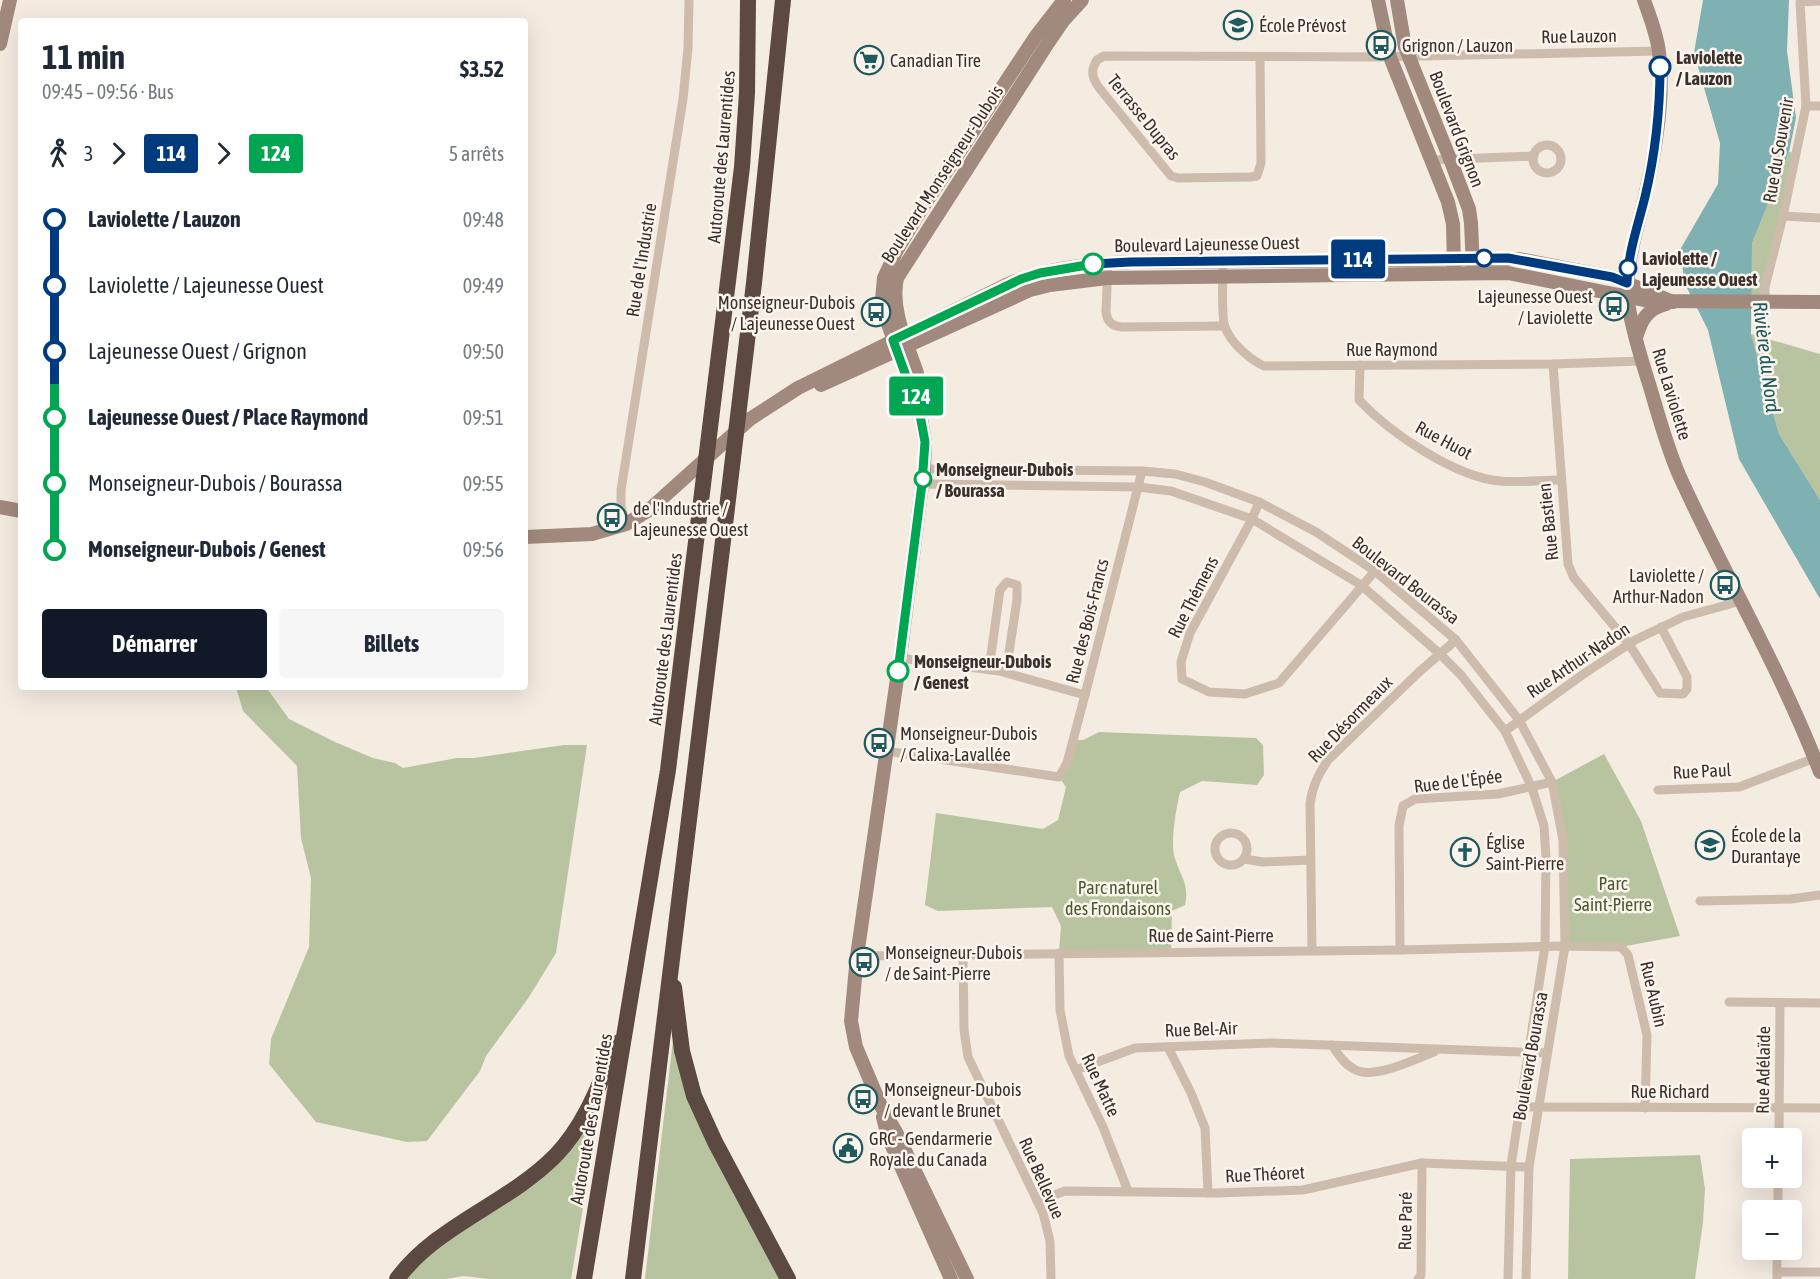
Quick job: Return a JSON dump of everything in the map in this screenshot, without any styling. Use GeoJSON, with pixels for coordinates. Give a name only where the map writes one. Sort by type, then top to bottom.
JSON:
{"type":"FeatureCollection","features":[{"type":"Feature","properties":{"kind":"highway"},"geometry":{"type":"LineString","coordinates":[[633,1279],[728,508],[784,3]]}},
{"type":"Feature","properties":{"kind":"highway","name":"Autoroute des Laurentides"},"geometry":{"type":"LineString","coordinates":[[584,1279],[664,798],[742,167],[747,110],[749,6]]}},
{"type":"Feature","properties":{"kind":"highway"},"geometry":{"type":"LineString","coordinates":[[671,962],[682,1050],[691,1089],[712,1136],[788,1279]]}},
{"type":"Feature","properties":{"kind":"highway"},"geometry":{"type":"LineString","coordinates":[[397,1279],[428,1247],[524,1182],[560,1151],[575,1132],[587,1110],[628,1017]]}},
{"type":"Feature","properties":{"kind":"street"},"geometry":{"type":"LineString","coordinates":[[0,44],[10,0]]}},
{"type":"Feature","properties":{"kind":"street","name":"Rue de l'Industrie"},"geometry":{"type":"LineString","coordinates":[[626,524],[621,507],[621,490],[683,99],[689,38],[689,0]]}},
{"type":"Feature","properties":{"kind":"street","name":"Boulevard Monseigneur-Dubois"},"geometry":{"type":"LineString","coordinates":[[967,1279],[862,1064],[853,1033],[851,1010],[924,469],[925,442],[914,385],[917,374],[882,300],[884,278],[888,266],[921,210],[1036,36],[1064,0]]}},
{"type":"Feature","properties":{"kind":"street","name":"Boulevard Monseigneur-Dubois"},"geometry":{"type":"LineString","coordinates":[[901,343],[894,290],[902,267],[1048,43],[1063,21],[1082,0]]}},
{"type":"Feature","properties":{"kind":"street","name":"Boulevard Grignon"},"geometry":{"type":"LineString","coordinates":[[1378,0],[1390,57],[1451,213],[1455,274]]}},
{"type":"Feature","properties":{"kind":"street","name":"Boulevard Grignon"},"geometry":{"type":"LineString","coordinates":[[1397,0],[1408,56],[1468,209],[1471,223],[1473,274]]}},
{"type":"Feature","properties":{"kind":"street","name":"Rue Laviolette"},"geometry":{"type":"LineString","coordinates":[[1644,0],[1659,51],[1660,84],[1656,133],[1645,195],[1632,246],[1628,290],[1636,338],[1676,468],[1741,601],[1820,772]]}},
{"type":"Feature","properties":{"kind":"street","name":"Rue du Souvenir"},"geometry":{"type":"LineString","coordinates":[[1765,302],[1765,286],[1783,216],[1806,106],[1800,2],[1820,1]]}},
{"type":"Feature","properties":{"kind":"street","name":"Rue Lauzon"},"geometry":{"type":"LineString","coordinates":[[1104,56],[1390,57],[1659,51]]}},
{"type":"Feature","properties":{"kind":"street","name":"Terrasse Dupras"},"geometry":{"type":"LineString","coordinates":[[1104,56],[1094,65],[1093,80],[1165,170],[1171,176],[1178,178],[1257,176],[1262,163],[1260,57]]}},
{"type":"Feature","properties":{"kind":"street"},"geometry":{"type":"LineString","coordinates":[[1806,106],[1820,106]]}},
{"type":"Feature","properties":{"kind":"street"},"geometry":{"type":"LineString","coordinates":[[1432,160],[1533,156]]}},
{"type":"Feature","properties":{"kind":"street"},"geometry":{"type":"LineString","coordinates":[[1783,216],[1820,218]]}},
{"type":"Feature","properties":{"kind":"street","name":"Boulevard Lajeunesse Ouest"},"geometry":{"type":"LineString","coordinates":[[528,537],[592,534],[626,524],[649,510],[750,419],[779,401],[812,389],[1021,279],[1040,273],[1108,263],[1519,259],[1612,277],[1628,290]]}},
{"type":"Feature","properties":{"kind":"street"},"geometry":{"type":"LineString","coordinates":[[1108,263],[1107,318],[1111,324],[1116,326],[1224,326],[1223,261]]}},
{"type":"Feature","properties":{"kind":"street","name":"Boulevard Lajeunesse Ouest"},"geometry":{"type":"LineString","coordinates":[[901,343],[1030,290],[1061,283],[1107,278],[1521,274],[1628,290]]}},
{"type":"Feature","properties":{"kind":"street"},"geometry":{"type":"LineString","coordinates":[[1628,290],[1649,302],[1820,302]]}},
{"type":"Feature","properties":{"kind":"street"},"geometry":{"type":"LineString","coordinates":[[1636,338],[1647,313],[1656,307],[1678,302]]}},
{"type":"Feature","properties":{"kind":"street","name":"Rue Raymond"},"geometry":{"type":"LineString","coordinates":[[1224,326],[1243,352],[1251,360],[1264,366],[1553,364],[1642,361]]}},
{"type":"Feature","properties":{"kind":"street","name":"Rue Bastien"},"geometry":{"type":"LineString","coordinates":[[1553,364],[1568,564],[1574,578],[1629,644],[1660,693],[1683,694],[1687,689],[1687,677],[1661,627]]}},
{"type":"Feature","properties":{"kind":"street","name":"Rue Huot"},"geometry":{"type":"LineString","coordinates":[[1360,365],[1359,400],[1369,411],[1406,440],[1460,471],[1500,481],[1560,480]]}},
{"type":"Feature","properties":{"kind":"street","name":"Boulevard Bourassa"},"geometry":{"type":"LineString","coordinates":[[924,469],[1142,471],[1175,474],[1205,482],[1259,502],[1316,532],[1375,571],[1456,640],[1519,720],[1552,782],[1564,857],[1565,946],[1529,1167],[1526,1279]]}},
{"type":"Feature","properties":{"kind":"street","name":"Rue des Bois-Francs"},"geometry":{"type":"LineString","coordinates":[[886,752],[1059,777],[1067,763],[1142,471]]}},
{"type":"Feature","properties":{"kind":"street","name":"Boulevard Bourassa"},"geometry":{"type":"LineString","coordinates":[[922,484],[1138,486],[1172,491],[1252,519],[1361,585],[1461,675],[1505,731],[1532,788],[1544,826],[1546,858],[1545,946],[1511,1166],[1508,1279]]}},
{"type":"Feature","properties":{"kind":"street","name":"Rue Thémens"},"geometry":{"type":"LineString","coordinates":[[1259,502],[1190,633],[1181,662],[1182,679],[1209,692],[1245,694],[1279,683],[1375,571]]}},
{"type":"Feature","properties":{"kind":"street"},"geometry":{"type":"LineString","coordinates":[[0,507],[18,510]]}},
{"type":"Feature","properties":{"kind":"street"},"geometry":{"type":"LineString","coordinates":[[989,669],[1000,590],[1007,582],[1017,585],[1017,600],[1006,672]]}},
{"type":"Feature","properties":{"kind":"street","name":"Rue Arthur-Nadon"},"geometry":{"type":"LineString","coordinates":[[1505,731],[1629,644],[1683,617],[1741,601]]}},
{"type":"Feature","properties":{"kind":"street","name":"Rue Désormeaux"},"geometry":{"type":"LineString","coordinates":[[1312,950],[1310,804],[1317,776],[1328,760],[1456,640]]}},
{"type":"Feature","properties":{"kind":"street"},"geometry":{"type":"LineString","coordinates":[[900,658],[1006,672],[1085,695]]}},
{"type":"Feature","properties":{"kind":"street","name":"Rue Paul"},"geometry":{"type":"LineString","coordinates":[[1658,790],[1739,787],[1815,758]]}},
{"type":"Feature","properties":{"kind":"street","name":"Rue de L'Épée"},"geometry":{"type":"LineString","coordinates":[[1400,950],[1399,826],[1403,806],[1415,800],[1498,794],[1552,782]]}},
{"type":"Feature","properties":{"kind":"street"},"geometry":{"type":"LineString","coordinates":[[1546,858],[1564,857]]}},
{"type":"Feature","properties":{"kind":"street"},"geometry":{"type":"LineString","coordinates":[[1244,858],[1263,862],[1310,860]]}},
{"type":"Feature","properties":{"kind":"street"},"geometry":{"type":"LineString","coordinates":[[1700,901],[1820,895]]}},
{"type":"Feature","properties":{"kind":"street","name":"Rue Aubin"},"geometry":{"type":"LineString","coordinates":[[1565,946],[1611,945],[1621,947],[1628,955],[1647,1035],[1645,1108]]}},
{"type":"Feature","properties":{"kind":"street","name":"Rue de Saint-Pierre"},"geometry":{"type":"LineString","coordinates":[[857,956],[1565,946]]}},
{"type":"Feature","properties":{"kind":"street","name":"Rue Matte"},"geometry":{"type":"LineString","coordinates":[[1059,953],[1060,1010],[1069,1056],[1103,1127],[1128,1191]]}},
{"type":"Feature","properties":{"kind":"street","name":"Rue Bellevue"},"geometry":{"type":"LineString","coordinates":[[963,955],[964,1030],[968,1057],[1043,1213],[1050,1240],[1051,1279]]}},
{"type":"Feature","properties":{"kind":"street"},"geometry":{"type":"LineString","coordinates":[[1729,1002],[1820,1003]]}},
{"type":"Feature","properties":{"kind":"street","name":"Rue Adélaïde"},"geometry":{"type":"LineString","coordinates":[[1779,1128],[1780,1003]]}},
{"type":"Feature","properties":{"kind":"street","name":"Rue Bel-Air"},"geometry":{"type":"LineString","coordinates":[[1076,1070],[1135,1048],[1271,1043],[1548,1053]]}},
{"type":"Feature","properties":{"kind":"street","name":"Rue Bel-Air"},"geometry":{"type":"LineString","coordinates":[[1332,1045],[1343,1061],[1355,1071],[1368,1074],[1438,1050]]}},
{"type":"Feature","properties":{"kind":"street"},"geometry":{"type":"LineString","coordinates":[[1168,1047],[1191,1093],[1205,1128],[1209,1193]]}},
{"type":"Feature","properties":{"kind":"street","name":"Boulevard Monseigneur-Dubois"},"geometry":{"type":"LineString","coordinates":[[881,1106],[888,1137],[951,1279]]}},
{"type":"Feature","properties":{"kind":"street","name":"Rue Richard"},"geometry":{"type":"LineString","coordinates":[[1520,1107],[1820,1108]]}},
{"type":"Feature","properties":{"kind":"street","name":"Rue Théoret"},"geometry":{"type":"LineString","coordinates":[[1037,1201],[1065,1191],[1209,1193],[1303,1190],[1422,1163],[1529,1167]]}},
{"type":"Feature","properties":{"kind":"street","name":"Rue Paré"},"geometry":{"type":"LineString","coordinates":[[1418,1279],[1421,1275],[1422,1163]]}},
{"type":"Feature","properties":{"kind":"street"},"geometry":{"type":"LineString","coordinates":[[1509,1224],[1527,1224]]}},
{"type":"Feature","properties":{"kind":"street"},"geometry":{"type":"LineString","coordinates":[[1777,1260],[1777,1276],[1820,1272]]}},
{"type":"Feature","properties":{"kind":"green space"},"geometry":{"type":"Polygon","coordinates":[[[1789,152],[1796,153],[1765,302],[1750,301],[1752,243],[1789,152]]]}},
{"type":"Feature","properties":{"kind":"green space"},"geometry":{"type":"Polygon","coordinates":[[[1751,334],[1820,354],[1820,500],[1779,434],[1751,334]]]}},
{"type":"Feature","properties":{"kind":"green space"},"geometry":{"type":"Polygon","coordinates":[[[237,690],[268,690],[289,719],[335,742],[373,758],[395,763],[403,768],[457,758],[474,758],[564,745],[587,745],[556,953],[529,997],[486,1056],[480,1071],[427,1141],[407,1142],[316,1122],[269,1064],[271,1039],[309,947],[311,878],[301,838],[297,766],[243,711],[237,690]]]}},
{"type":"Feature","properties":{"kind":"green space","name":"Parc naturel des Frondaisons"},"geometry":{"type":"Polygon","coordinates":[[[1099,732],[1256,738],[1263,745],[1264,775],[1257,785],[1202,781],[1180,792],[1174,824],[1173,848],[1185,885],[1186,897],[1185,905],[1172,911],[1171,952],[1059,953],[1061,926],[1052,907],[938,911],[925,905],[936,813],[1043,829],[1058,820],[1066,787],[1059,777],[1073,740],[1083,740],[1099,732]]]}},
{"type":"Feature","properties":{"kind":"green space","name":"Parc Saint-Pierre"},"geometry":{"type":"Polygon","coordinates":[[[1604,754],[1641,821],[1680,936],[1621,947],[1565,946],[1563,840],[1552,782],[1604,754]]]}},
{"type":"Feature","properties":{"kind":"green space"},"geometry":{"type":"Polygon","coordinates":[[[674,1031],[783,1279],[645,1279],[674,1031]]]}},
{"type":"Feature","properties":{"kind":"green space"},"geometry":{"type":"Polygon","coordinates":[[[602,1094],[571,1279],[489,1279],[464,1276],[446,1279],[403,1279],[424,1257],[531,1184],[602,1094]]]}},
{"type":"Feature","properties":{"kind":"green space"},"geometry":{"type":"Polygon","coordinates":[[[1700,1155],[1705,1189],[1695,1279],[1568,1279],[1570,1159],[1700,1155]]]}},
{"type":"Feature","properties":{"kind":"water","name":"Rivière du Nord"},"geometry":{"type":"Polygon","coordinates":[[[1703,0],[1789,0],[1787,51],[1796,118],[1789,152],[1752,243],[1751,334],[1779,434],[1820,500],[1820,599],[1739,459],[1708,330],[1684,282],[1681,248],[1718,184],[1720,143],[1694,53],[1703,0]]]}},
{"type":"Feature","properties":{"kind":"bus line","name":"114"},"geometry":{"type":"LineString","coordinates":[[1093,264],[1508,258],[1612,277],[1627,283],[1627,271],[1645,195],[1656,133],[1660,67]]}},
{"type":"Feature","properties":{"kind":"bus line","name":"124"},"geometry":{"type":"LineString","coordinates":[[898,671],[924,469],[925,442],[915,388],[906,376],[893,340],[1021,279],[1040,273],[1093,264]]}},
{"type":"Feature","properties":{"kind":"place","name":"École Prévost"},"geometry":{"type":"Point","coordinates":[1238,25]}},
{"type":"Feature","properties":{"kind":"place","name":"Grignon / Lauzon"},"geometry":{"type":"Point","coordinates":[1381,45]}},
{"type":"Feature","properties":{"kind":"place","name":"Canadian Tire"},"geometry":{"type":"Point","coordinates":[869,60]}},
{"type":"Feature","properties":{"kind":"place","name":"Laviolette / Lauzon"},"geometry":{"type":"Point","coordinates":[1660,67]}},
{"type":"Feature","properties":{"kind":"place","name":"Laviolette / Lajeunesse Ouest"},"geometry":{"type":"Point","coordinates":[1628,268]}},
{"type":"Feature","properties":{"kind":"place","name":"Lajeunesse Ouest / Laviolette"},"geometry":{"type":"Point","coordinates":[1614,306]}},
{"type":"Feature","properties":{"kind":"place","name":"Monseigneur-Dubois / Lajeunesse Ouest"},"geometry":{"type":"Point","coordinates":[876,312]}},
{"type":"Feature","properties":{"kind":"place","name":"Monseigneur-Dubois / Bourassa"},"geometry":{"type":"Point","coordinates":[923,479]}},
{"type":"Feature","properties":{"kind":"place","name":"de l'Industrie / Lajeunesse Ouest"},"geometry":{"type":"Point","coordinates":[612,518]}},
{"type":"Feature","properties":{"kind":"place","name":"Laviolette / Arthur-Nadon"},"geometry":{"type":"Point","coordinates":[1725,585]}},
{"type":"Feature","properties":{"kind":"place","name":"Monseigneur-Dubois / Genest"},"geometry":{"type":"Point","coordinates":[898,671]}},
{"type":"Feature","properties":{"kind":"place","name":"Monseigneur-Dubois / Calixa-Lavallée"},"geometry":{"type":"Point","coordinates":[879,743]}},
{"type":"Feature","properties":{"kind":"place","name":"École de la Durantaye"},"geometry":{"type":"Point","coordinates":[1710,845]}},
{"type":"Feature","properties":{"kind":"place","name":"Église Saint-Pierre"},"geometry":{"type":"Point","coordinates":[1465,852]}},
{"type":"Feature","properties":{"kind":"place","name":"Monseigneur-Dubois / de Saint-Pierre"},"geometry":{"type":"Point","coordinates":[864,962]}},
{"type":"Feature","properties":{"kind":"place","name":"Monseigneur-Dubois / devant le Brunet"},"geometry":{"type":"Point","coordinates":[863,1099]}},
{"type":"Feature","properties":{"kind":"place","name":"GRC - Gendarmerie Royale du Canada"},"geometry":{"type":"Point","coordinates":[848,1148]}}]}
